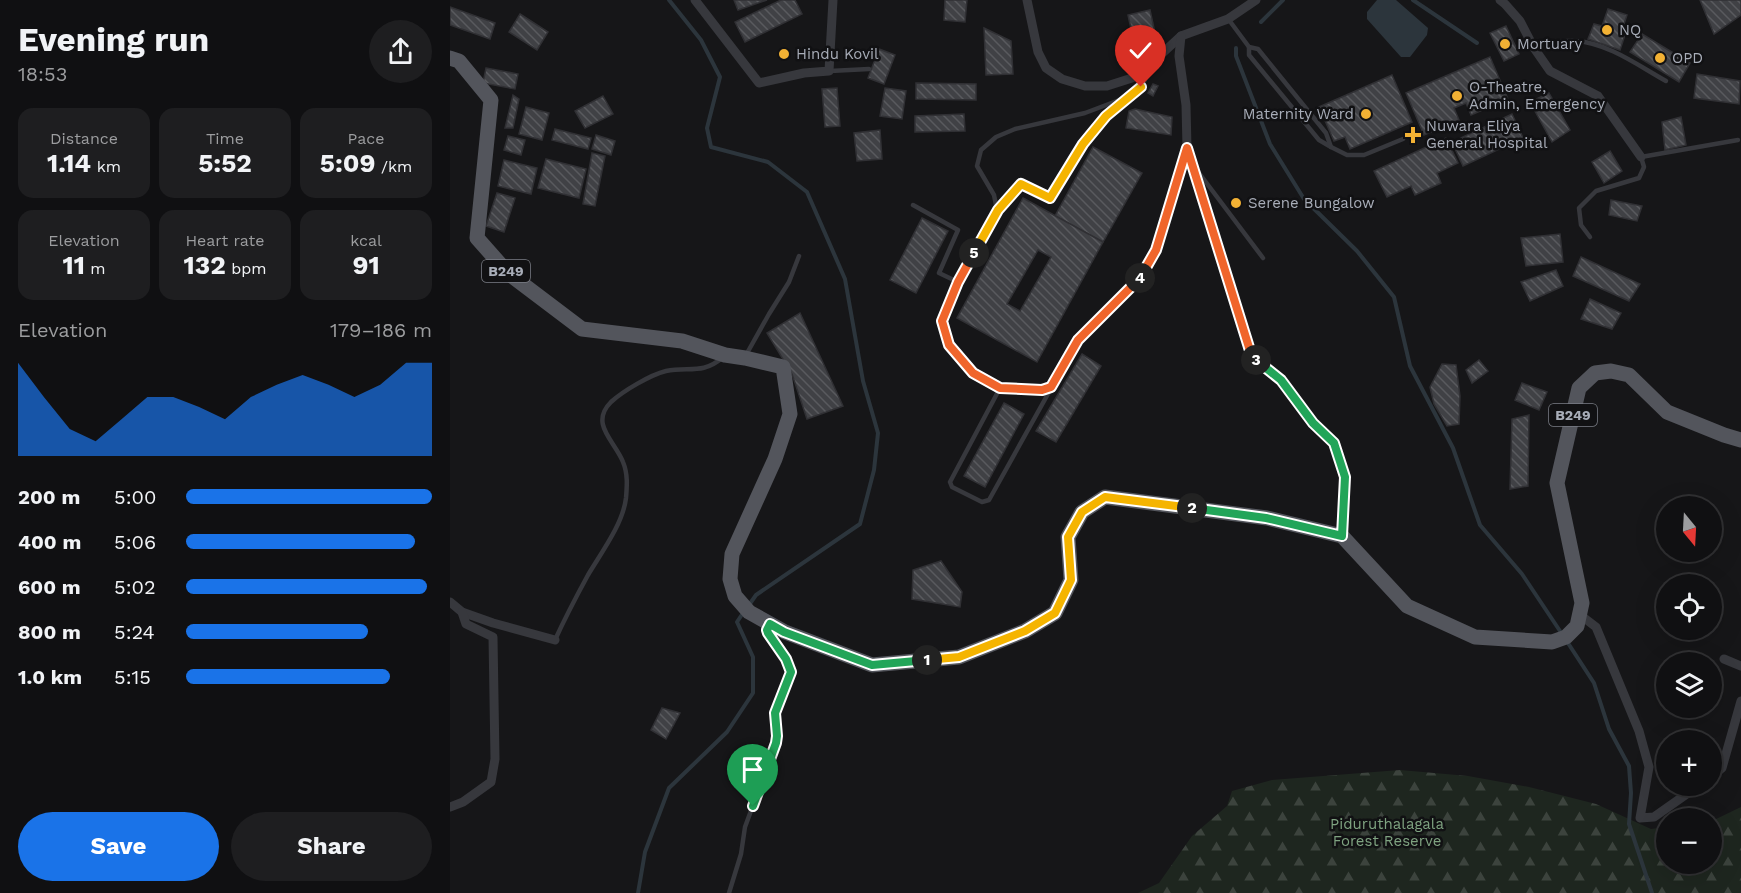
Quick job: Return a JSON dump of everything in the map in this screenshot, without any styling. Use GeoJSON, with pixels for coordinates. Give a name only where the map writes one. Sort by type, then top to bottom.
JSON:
{"type":"FeatureCollection","features":[{"type":"Feature","properties":{"kind":"main road","name":"B249"},"geometry":{"type":"LineString","coordinates":[[450,58],[459,61],[491,100],[477,238],[508,273],[582,328],[682,341],[725,355],[783,367],[790,414],[775,459],[732,554],[730,579],[735,596],[749,612],[784,632],[872,665],[959,657],[1025,631],[1055,613],[1071,580],[1068,537],[1082,512],[1105,497],[1266,518],[1342,536]]}},
{"type":"Feature","properties":{"kind":"main road","name":"B249"},"geometry":{"type":"LineString","coordinates":[[1578,620],[1582,603],[1557,483],[1579,388],[1595,373],[1611,370],[1629,375],[1667,412],[1741,440]]}},
{"type":"Feature","properties":{"kind":"main road"},"geometry":{"type":"LineString","coordinates":[[1342,536],[1407,606],[1475,637],[1552,642],[1566,638],[1578,620]]}},
{"type":"Feature","properties":{"kind":"street"},"geometry":{"type":"LineString","coordinates":[[695,0],[759,83],[804,73],[829,71],[833,0]]}},
{"type":"Feature","properties":{"kind":"street"},"geometry":{"type":"LineString","coordinates":[[1027,0],[1038,52],[1046,68],[1062,79],[1085,86],[1107,86],[1131,78],[1181,36],[1228,19],[1256,0]]}},
{"type":"Feature","properties":{"kind":"street"},"geometry":{"type":"LineString","coordinates":[[1500,0],[1520,21],[1534,48],[1550,71],[1598,96],[1641,157]]}},
{"type":"Feature","properties":{"kind":"street"},"geometry":{"type":"LineString","coordinates":[[1181,36],[1179,56],[1186,105],[1187,148],[1252,357],[1281,380],[1313,423],[1334,443],[1345,477],[1342,536]]}},
{"type":"Feature","properties":{"kind":"street"},"geometry":{"type":"LineString","coordinates":[[998,210],[1021,184],[1050,198],[1083,144],[1106,116],[1132,95]]}},
{"type":"Feature","properties":{"kind":"street"},"geometry":{"type":"LineString","coordinates":[[450,602],[462,612],[555,640]]}},
{"type":"Feature","properties":{"kind":"street"},"geometry":{"type":"LineString","coordinates":[[450,807],[463,802],[491,782],[495,759],[493,637],[466,624],[462,612]]}},
{"type":"Feature","properties":{"kind":"street"},"geometry":{"type":"LineString","coordinates":[[1578,620],[1596,627],[1639,731],[1649,767],[1640,818],[1654,817],[1684,796]]}},
{"type":"Feature","properties":{"kind":"street"},"geometry":{"type":"LineString","coordinates":[[1724,659],[1741,666]]}},
{"type":"Feature","properties":{"kind":"street"},"geometry":{"type":"LineString","coordinates":[[1722,768],[1741,701]]}},
{"type":"Feature","properties":{"kind":"lane"},"geometry":{"type":"LineString","coordinates":[[1228,19],[1249,47],[1250,55],[1319,140],[1347,155],[1364,155],[1403,139]]}},
{"type":"Feature","properties":{"kind":"lane"},"geometry":{"type":"LineString","coordinates":[[1534,48],[1576,41],[1605,48],[1666,81]]}},
{"type":"Feature","properties":{"kind":"lane"},"geometry":{"type":"LineString","coordinates":[[1249,47],[1258,50],[1326,134],[1331,147]]}},
{"type":"Feature","properties":{"kind":"lane"},"geometry":{"type":"LineString","coordinates":[[1051,387],[1042,390],[1000,388],[973,373],[949,345],[942,321],[958,282],[998,210],[994,195],[978,166],[981,150],[996,137],[1015,129],[1085,114],[1132,95],[1141,87],[1155,60]]}},
{"type":"Feature","properties":{"kind":"lane"},"geometry":{"type":"LineString","coordinates":[[829,71],[869,69]]}},
{"type":"Feature","properties":{"kind":"lane"},"geometry":{"type":"LineString","coordinates":[[1590,237],[1581,225],[1579,208],[1596,191],[1639,178],[1644,167],[1641,157],[1738,140]]}},
{"type":"Feature","properties":{"kind":"lane"},"geometry":{"type":"LineString","coordinates":[[1000,388],[950,482],[952,487],[982,502],[989,500],[1078,340],[1139,280],[1156,250],[1187,148]]}},
{"type":"Feature","properties":{"kind":"lane"},"geometry":{"type":"LineString","coordinates":[[1192,163],[1263,258]]}},
{"type":"Feature","properties":{"kind":"lane"},"geometry":{"type":"LineString","coordinates":[[913,205],[958,230],[939,273],[958,282]]}},
{"type":"Feature","properties":{"kind":"lane"},"geometry":{"type":"LineString","coordinates":[[745,358],[789,282],[799,256]]}},
{"type":"Feature","properties":{"kind":"lane"},"geometry":{"type":"LineString","coordinates":[[555,640],[625,506],[627,485],[624,465],[602,424],[607,407],[635,386],[657,374],[669,370],[705,369],[713,366],[725,355]]}},
{"type":"Feature","properties":{"kind":"lane"},"geometry":{"type":"LineString","coordinates":[[729,893],[741,854],[745,827],[776,743],[775,713],[791,672],[786,659],[768,633],[770,624]]}},
{"type":"Feature","properties":{"kind":"green space","name":"Piduruthalagala Forest Reserve"},"geometry":{"type":"Polygon","coordinates":[[[1400,770],[1468,776],[1529,787],[1596,804],[1651,829],[1656,828],[1656,874],[1722,874],[1722,816],[1741,807],[1741,893],[1138,893],[1159,883],[1192,836],[1227,806],[1232,791],[1272,780],[1400,770]]]}},
{"type":"Feature","properties":{"kind":"shaded area"},"geometry":{"type":"Polygon","coordinates":[[[1377,0],[1396,0],[1428,28],[1427,35],[1410,57],[1401,57],[1367,19],[1367,12],[1377,0]]]}},
{"type":"Feature","properties":{"kind":"building"},"geometry":{"type":"Polygon","coordinates":[[[734,0],[767,0],[738,10],[734,0]]]}},
{"type":"Feature","properties":{"kind":"building"},"geometry":{"type":"Polygon","coordinates":[[[781,0],[795,0],[802,14],[745,42],[735,22],[781,0]]]}},
{"type":"Feature","properties":{"kind":"building"},"geometry":{"type":"Polygon","coordinates":[[[945,0],[967,0],[965,22],[944,20],[945,0]]]}},
{"type":"Feature","properties":{"kind":"building"},"geometry":{"type":"Polygon","coordinates":[[[1700,0],[1741,0],[1741,15],[1714,34],[1700,0]]]}},
{"type":"Feature","properties":{"kind":"building"},"geometry":{"type":"Polygon","coordinates":[[[450,7],[495,23],[490,39],[450,25],[450,7]]]}},
{"type":"Feature","properties":{"kind":"building","name":"NQ"},"geometry":{"type":"Polygon","coordinates":[[[1608,9],[1627,15],[1621,33],[1625,35],[1620,50],[1588,39],[1594,24],[1602,26],[1608,9]]]}},
{"type":"Feature","properties":{"kind":"building"},"geometry":{"type":"Polygon","coordinates":[[[1150,10],[1155,33],[1133,38],[1128,15],[1150,10]]]}},
{"type":"Feature","properties":{"kind":"building"},"geometry":{"type":"Polygon","coordinates":[[[520,14],[548,32],[537,50],[509,32],[520,14]]]}},
{"type":"Feature","properties":{"kind":"building","name":"Mortuary"},"geometry":{"type":"Polygon","coordinates":[[[1506,26],[1519,54],[1504,61],[1490,33],[1506,26]]]}},
{"type":"Feature","properties":{"kind":"building"},"geometry":{"type":"Polygon","coordinates":[[[984,28],[1011,41],[1013,74],[986,75],[984,28]]]}},
{"type":"Feature","properties":{"kind":"building","name":"OPD"},"geometry":{"type":"Polygon","coordinates":[[[1642,34],[1690,63],[1679,82],[1630,52],[1642,34]]]}},
{"type":"Feature","properties":{"kind":"building"},"geometry":{"type":"Polygon","coordinates":[[[879,49],[895,55],[884,84],[868,78],[879,49]]]}},
{"type":"Feature","properties":{"kind":"building","name":"O-Theatre, Admin, Emergency"},"geometry":{"type":"Polygon","coordinates":[[[1490,57],[1508,99],[1471,115],[1466,103],[1454,108],[1459,120],[1424,135],[1406,93],[1490,57]]]}},
{"type":"Feature","properties":{"kind":"building"},"geometry":{"type":"Polygon","coordinates":[[[486,68],[518,74],[515,89],[483,83],[486,68]]]}},
{"type":"Feature","properties":{"kind":"building"},"geometry":{"type":"Polygon","coordinates":[[[1697,74],[1740,81],[1739,104],[1694,98],[1697,74]]]}},
{"type":"Feature","properties":{"kind":"building","name":"Maternity Ward"},"geometry":{"type":"Polygon","coordinates":[[[1392,75],[1412,122],[1350,149],[1345,137],[1334,141],[1319,107],[1392,75]]]}},
{"type":"Feature","properties":{"kind":"building"},"geometry":{"type":"Polygon","coordinates":[[[916,83],[976,84],[976,100],[916,99],[916,83]]]}},
{"type":"Feature","properties":{"kind":"building"},"geometry":{"type":"Polygon","coordinates":[[[1153,84],[1158,86],[1153,96],[1148,93],[1153,84]]]}},
{"type":"Feature","properties":{"kind":"building"},"geometry":{"type":"Polygon","coordinates":[[[837,88],[840,126],[825,127],[822,89],[837,88]]]}},
{"type":"Feature","properties":{"kind":"building"},"geometry":{"type":"Polygon","coordinates":[[[885,88],[906,91],[902,119],[880,116],[885,88]]]}},
{"type":"Feature","properties":{"kind":"building"},"geometry":{"type":"Polygon","coordinates":[[[1549,93],[1570,130],[1552,142],[1530,102],[1549,93]]]}},
{"type":"Feature","properties":{"kind":"building"},"geometry":{"type":"Polygon","coordinates":[[[513,95],[519,99],[513,128],[505,128],[513,95]]]}},
{"type":"Feature","properties":{"kind":"building"},"geometry":{"type":"Polygon","coordinates":[[[603,96],[613,114],[585,128],[575,111],[603,96]]]}},
{"type":"Feature","properties":{"kind":"building"},"geometry":{"type":"Polygon","coordinates":[[[526,107],[549,113],[542,140],[519,134],[526,107]]]}},
{"type":"Feature","properties":{"kind":"building"},"geometry":{"type":"Polygon","coordinates":[[[1135,109],[1172,117],[1171,135],[1126,128],[1129,111],[1135,109]]]}},
{"type":"Feature","properties":{"kind":"building"},"geometry":{"type":"Polygon","coordinates":[[[964,114],[965,131],[915,132],[915,116],[964,114]]]}},
{"type":"Feature","properties":{"kind":"building"},"geometry":{"type":"Polygon","coordinates":[[[1512,114],[1523,138],[1463,166],[1452,142],[1512,114]]]}},
{"type":"Feature","properties":{"kind":"building"},"geometry":{"type":"Polygon","coordinates":[[[1681,117],[1686,145],[1665,150],[1662,122],[1681,117]]]}},
{"type":"Feature","properties":{"kind":"building"},"geometry":{"type":"Polygon","coordinates":[[[555,129],[591,138],[588,149],[552,140],[555,129]]]}},
{"type":"Feature","properties":{"kind":"building"},"geometry":{"type":"Polygon","coordinates":[[[880,130],[882,159],[857,161],[854,133],[880,130]]]}},
{"type":"Feature","properties":{"kind":"building"},"geometry":{"type":"Polygon","coordinates":[[[596,135],[615,141],[611,155],[592,149],[596,135]]]}},
{"type":"Feature","properties":{"kind":"building"},"geometry":{"type":"Polygon","coordinates":[[[508,136],[525,140],[521,155],[504,150],[508,136]]]}},
{"type":"Feature","properties":{"kind":"building"},"geometry":{"type":"Polygon","coordinates":[[[1446,138],[1458,163],[1437,173],[1441,183],[1415,195],[1411,186],[1387,197],[1374,171],[1446,138]]]}},
{"type":"Feature","properties":{"kind":"building"},"geometry":{"type":"Polygon","coordinates":[[[1093,147],[1142,173],[1103,242],[1055,216],[1093,147]]]}},
{"type":"Feature","properties":{"kind":"building"},"geometry":{"type":"Polygon","coordinates":[[[1610,151],[1622,171],[1604,183],[1592,162],[1610,151]]]}},
{"type":"Feature","properties":{"kind":"building"},"geometry":{"type":"Polygon","coordinates":[[[592,153],[605,156],[595,206],[583,204],[592,153]]]}},
{"type":"Feature","properties":{"kind":"building"},"geometry":{"type":"Polygon","coordinates":[[[546,159],[586,169],[579,198],[538,188],[546,159]]]}},
{"type":"Feature","properties":{"kind":"building"},"geometry":{"type":"Polygon","coordinates":[[[504,160],[537,168],[531,194],[498,186],[504,160]]]}},
{"type":"Feature","properties":{"kind":"building"},"geometry":{"type":"Polygon","coordinates":[[[497,193],[515,198],[504,232],[486,226],[497,193]]]}},
{"type":"Feature","properties":{"kind":"building"},"geometry":{"type":"Polygon","coordinates":[[[1023,198],[1103,242],[1037,362],[957,318],[1023,198]],[[1038,250],[1007,304],[1020,311],[1051,257],[1038,250]]]}},
{"type":"Feature","properties":{"kind":"building"},"geometry":{"type":"Polygon","coordinates":[[[1611,200],[1642,206],[1637,221],[1609,215],[1611,200]]]}},
{"type":"Feature","properties":{"kind":"building"},"geometry":{"type":"Polygon","coordinates":[[[922,218],[948,231],[916,293],[890,280],[922,218]]]}},
{"type":"Feature","properties":{"kind":"building"},"geometry":{"type":"Polygon","coordinates":[[[1560,234],[1563,262],[1526,266],[1521,238],[1560,234]]]}},
{"type":"Feature","properties":{"kind":"building"},"geometry":{"type":"Polygon","coordinates":[[[1581,257],[1640,284],[1629,301],[1573,276],[1581,257]]]}},
{"type":"Feature","properties":{"kind":"building"},"geometry":{"type":"Polygon","coordinates":[[[1556,270],[1563,286],[1530,301],[1521,282],[1556,270]]]}},
{"type":"Feature","properties":{"kind":"building"},"geometry":{"type":"Polygon","coordinates":[[[1590,299],[1621,313],[1612,329],[1581,319],[1590,299]]]}},
{"type":"Feature","properties":{"kind":"building"},"geometry":{"type":"Polygon","coordinates":[[[800,313],[843,406],[807,419],[792,374],[767,333],[800,313]]]}},
{"type":"Feature","properties":{"kind":"building"},"geometry":{"type":"Polygon","coordinates":[[[1082,354],[1101,366],[1056,442],[1036,431],[1082,354]]]}},
{"type":"Feature","properties":{"kind":"building"},"geometry":{"type":"Polygon","coordinates":[[[1479,360],[1488,371],[1472,383],[1466,370],[1479,360]]]}},
{"type":"Feature","properties":{"kind":"building"},"geometry":{"type":"Polygon","coordinates":[[[1442,364],[1456,365],[1460,396],[1459,424],[1447,426],[1434,404],[1430,387],[1442,364]]]}},
{"type":"Feature","properties":{"kind":"building"},"geometry":{"type":"Polygon","coordinates":[[[1522,383],[1547,392],[1539,410],[1515,400],[1522,383]]]}},
{"type":"Feature","properties":{"kind":"building"},"geometry":{"type":"Polygon","coordinates":[[[1004,403],[1024,414],[985,487],[964,476],[1004,403]]]}},
{"type":"Feature","properties":{"kind":"building"},"geometry":{"type":"Polygon","coordinates":[[[1529,415],[1528,486],[1510,489],[1512,419],[1529,415]]]}},
{"type":"Feature","properties":{"kind":"building"},"geometry":{"type":"Polygon","coordinates":[[[941,561],[962,592],[960,607],[912,599],[913,570],[941,561]]]}},
{"type":"Feature","properties":{"kind":"building"},"geometry":{"type":"Polygon","coordinates":[[[662,708],[680,713],[666,739],[651,730],[662,708]]]}},
{"type":"Feature","properties":{"kind":"waterway"},"geometry":{"type":"LineString","coordinates":[[669,0],[701,40],[720,77],[707,128],[711,147],[768,162],[807,192],[845,279],[863,381],[878,433],[874,470],[860,524],[756,595],[749,605]]}},
{"type":"Feature","properties":{"kind":"waterway"},"geometry":{"type":"LineString","coordinates":[[1261,22],[1283,0]]}},
{"type":"Feature","properties":{"kind":"waterway"},"geometry":{"type":"LineString","coordinates":[[1413,0],[1477,43]]}},
{"type":"Feature","properties":{"kind":"waterway"},"geometry":{"type":"LineString","coordinates":[[1236,48],[1236,56],[1270,144],[1304,199],[1357,251],[1394,297],[1410,366],[1453,448],[1480,525],[1522,574],[1562,634]]}},
{"type":"Feature","properties":{"kind":"waterway"},"geometry":{"type":"LineString","coordinates":[[638,893],[645,852],[669,788],[727,732],[753,693],[753,657],[737,622],[743,613]]}},
{"type":"Feature","properties":{"kind":"waterway"},"geometry":{"type":"LineString","coordinates":[[1566,640],[1594,683],[1609,729],[1629,766],[1631,793],[1629,824],[1652,893]]}},
{"type":"Feature","properties":{"kind":"place","name":"NQ"},"geometry":{"type":"Point","coordinates":[1607,30]}},
{"type":"Feature","properties":{"kind":"place","name":"Mortuary"},"geometry":{"type":"Point","coordinates":[1505,44]}},
{"type":"Feature","properties":{"kind":"place","name":"Hindu Kovil"},"geometry":{"type":"Point","coordinates":[784,54]}},
{"type":"Feature","properties":{"kind":"place","name":"OPD"},"geometry":{"type":"Point","coordinates":[1660,58]}},
{"type":"Feature","properties":{"kind":"place","name":"O-Theatre, Admin, Emergency"},"geometry":{"type":"Point","coordinates":[1457,96]}},
{"type":"Feature","properties":{"kind":"place","name":"Maternity Ward"},"geometry":{"type":"Point","coordinates":[1366,114]}},
{"type":"Feature","properties":{"kind":"place","name":"Nuwara Eliya General Hospital"},"geometry":{"type":"Point","coordinates":[1413,135]}},
{"type":"Feature","properties":{"kind":"place","name":"Serene Bungalow"},"geometry":{"type":"Point","coordinates":[1236,203]}},
{"type":"Feature","properties":{"kind":"route"},"geometry":{"type":"LineString","coordinates":[[753,806],[776,743],[775,713],[791,672],[786,659],[768,633],[770,624],[784,632],[872,665],[959,657],[1025,631],[1055,613],[1071,580],[1068,537],[1082,512],[1105,497],[1266,518],[1342,536],[1345,477],[1334,443],[1313,423],[1281,380],[1252,357],[1187,148],[1156,250],[1139,280],[1078,340],[1051,387],[1042,390],[1000,388],[973,373],[949,345],[942,321],[958,282],[998,210],[1021,184],[1050,198],[1083,144],[1106,116],[1141,87]]}}]}
